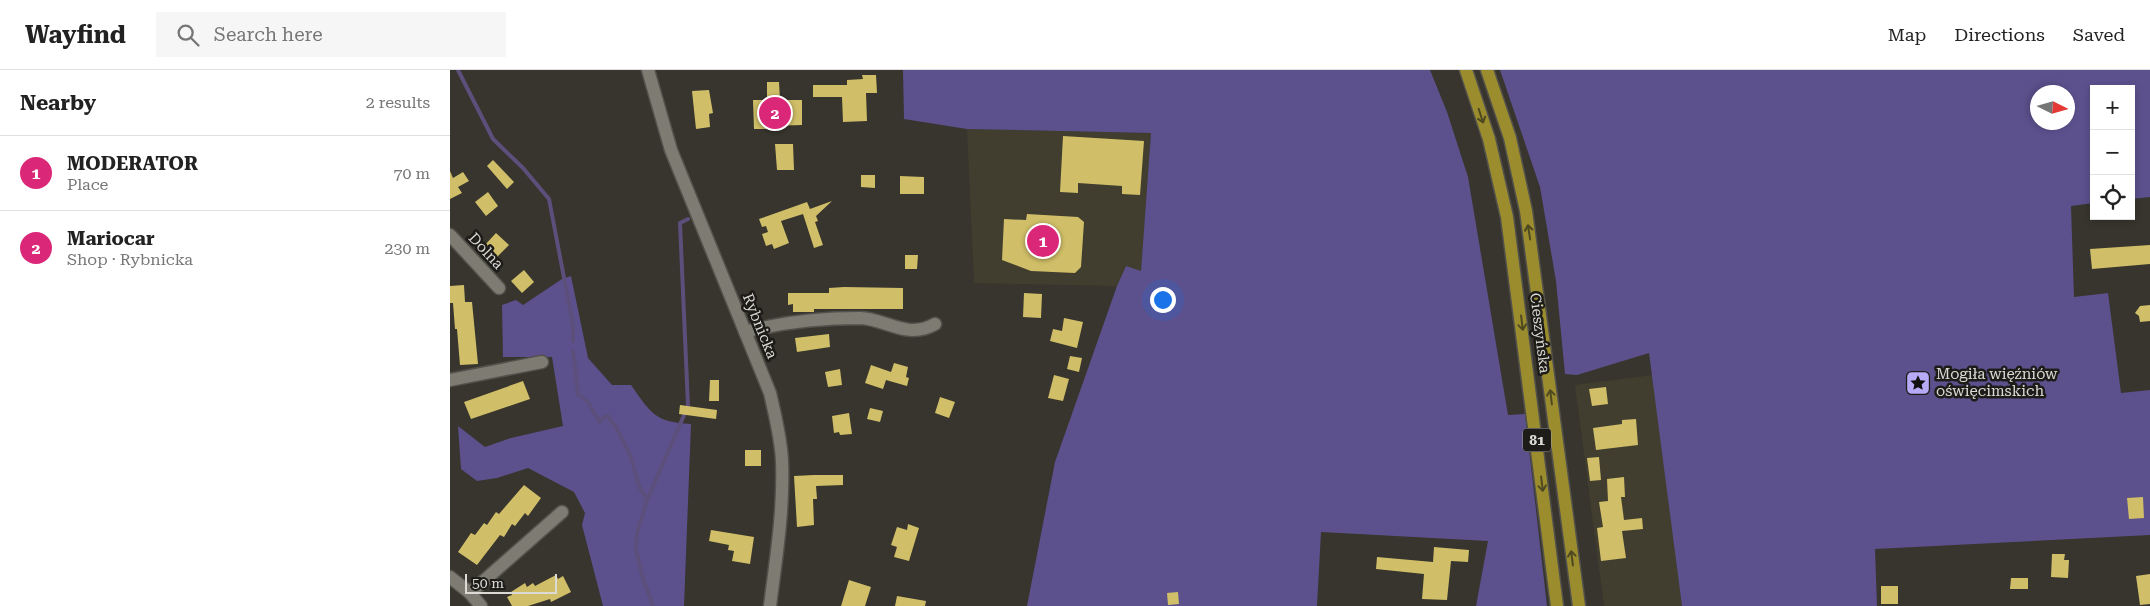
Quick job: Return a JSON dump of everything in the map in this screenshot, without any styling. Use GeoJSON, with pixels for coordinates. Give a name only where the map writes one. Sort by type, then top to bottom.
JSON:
{"type":"FeatureCollection","features":[{"type":"Feature","properties":{"kind":"main road","name":"Cieszyńska"},"geometry":{"type":"LineString","coordinates":[[1466,70],[1491,147],[1507,217],[1557,606]]}},
{"type":"Feature","properties":{"kind":"main road","name":"Cieszyńska"},"geometry":{"type":"LineString","coordinates":[[1487,70],[1510,138],[1526,211],[1579,606]]}},
{"type":"Feature","properties":{"kind":"street","name":"Rybnicka"},"geometry":{"type":"LineString","coordinates":[[648,70],[672,150],[770,393],[778,427],[782,459],[782,506],[772,606]]}},
{"type":"Feature","properties":{"kind":"street","name":"Dolna"},"geometry":{"type":"LineString","coordinates":[[450,235],[499,288]]}},
{"type":"Feature","properties":{"kind":"street"},"geometry":{"type":"LineString","coordinates":[[745,332],[769,326],[829,319],[863,318],[889,326],[922,331],[934,324]]}},
{"type":"Feature","properties":{"kind":"street"},"geometry":{"type":"LineString","coordinates":[[450,380],[542,362]]}},
{"type":"Feature","properties":{"kind":"street"},"geometry":{"type":"LineString","coordinates":[[470,593],[562,512]]}},
{"type":"Feature","properties":{"kind":"street"},"geometry":{"type":"LineString","coordinates":[[450,577],[470,593],[481,606]]}},
{"type":"Feature","properties":{"kind":"shaded area"},"geometry":{"type":"Polygon","coordinates":[[[903,70],[1430,70],[1447,112],[1468,177],[1508,415],[1525,414],[1547,606],[1476,606],[1488,541],[1321,532],[1317,606],[1027,606],[1055,462],[1117,286],[1126,266],[1141,271],[1151,133],[967,129],[904,119],[903,70]]]}},
{"type":"Feature","properties":{"kind":"shaded area"},"geometry":{"type":"Polygon","coordinates":[[[1500,70],[2150,70],[2150,197],[2135,199],[2135,85],[2090,85],[2090,204],[2071,206],[2074,297],[2108,293],[2121,393],[2150,390],[2150,535],[1875,549],[1877,606],[1682,606],[1649,353],[1577,375],[1565,374],[1556,281],[1540,187],[1500,70]]]}},
{"type":"Feature","properties":{"kind":"shaded area"},"geometry":{"type":"Polygon","coordinates":[[[967,129],[1151,133],[1141,272],[1126,266],[1117,286],[974,283],[967,129]]]}},
{"type":"Feature","properties":{"kind":"shaded area"},"geometry":{"type":"Polygon","coordinates":[[[571,276],[588,358],[612,385],[631,385],[649,409],[661,418],[691,424],[684,606],[603,606],[582,525],[585,513],[574,492],[528,468],[497,478],[477,481],[461,469],[458,426],[485,447],[511,438],[563,426],[552,357],[503,357],[502,305],[516,300],[523,305],[562,279],[571,276]]]}},
{"type":"Feature","properties":{"kind":"shaded area"},"geometry":{"type":"Polygon","coordinates":[[[1653,375],[1682,606],[1604,606],[1575,385],[1653,375]]]}},
{"type":"Feature","properties":{"kind":"building"},"geometry":{"type":"Polygon","coordinates":[[[862,75],[876,75],[877,93],[866,93],[867,121],[843,122],[842,97],[813,97],[813,85],[847,85],[847,80],[863,79],[862,75]]]}},
{"type":"Feature","properties":{"kind":"building"},"geometry":{"type":"Polygon","coordinates":[[[767,82],[779,82],[780,100],[802,100],[802,125],[770,126],[770,129],[754,129],[753,100],[767,100],[767,82]]]}},
{"type":"Feature","properties":{"kind":"building"},"geometry":{"type":"Polygon","coordinates":[[[709,90],[713,113],[709,114],[710,127],[696,129],[692,91],[709,90]]]}},
{"type":"Feature","properties":{"kind":"building"},"geometry":{"type":"Polygon","coordinates":[[[1063,136],[1144,141],[1140,195],[1122,194],[1122,186],[1078,183],[1078,193],[1060,192],[1063,136]]]}},
{"type":"Feature","properties":{"kind":"building"},"geometry":{"type":"Polygon","coordinates":[[[775,144],[793,144],[794,170],[777,170],[775,144]]]}},
{"type":"Feature","properties":{"kind":"building"},"geometry":{"type":"Polygon","coordinates":[[[493,160],[514,182],[507,189],[487,166],[493,160]]]}},
{"type":"Feature","properties":{"kind":"building"},"geometry":{"type":"Polygon","coordinates":[[[450,171],[453,178],[463,172],[469,181],[458,187],[462,193],[450,199],[450,171]]]}},
{"type":"Feature","properties":{"kind":"building"},"geometry":{"type":"Polygon","coordinates":[[[861,175],[875,175],[875,188],[861,187],[861,175]]]}},
{"type":"Feature","properties":{"kind":"building"},"geometry":{"type":"Polygon","coordinates":[[[900,176],[924,177],[924,194],[900,194],[900,176]]]}},
{"type":"Feature","properties":{"kind":"building"},"geometry":{"type":"Polygon","coordinates":[[[488,192],[498,206],[486,216],[475,202],[488,192]]]}},
{"type":"Feature","properties":{"kind":"building"},"geometry":{"type":"Polygon","coordinates":[[[832,201],[816,216],[818,221],[815,222],[823,245],[814,248],[803,214],[781,221],[789,243],[774,249],[772,244],[766,246],[762,234],[768,232],[766,226],[762,227],[759,219],[807,202],[810,209],[832,201]]]}},
{"type":"Feature","properties":{"kind":"building"},"geometry":{"type":"Polygon","coordinates":[[[1027,214],[1078,217],[1084,222],[1081,267],[1075,273],[1031,271],[1002,260],[1004,219],[1026,220],[1027,214]]]}},
{"type":"Feature","properties":{"kind":"building"},"geometry":{"type":"Polygon","coordinates":[[[496,233],[509,245],[496,258],[484,246],[496,233]]]}},
{"type":"Feature","properties":{"kind":"building"},"geometry":{"type":"Polygon","coordinates":[[[2150,245],[2150,264],[2092,269],[2090,249],[2150,245]]]}},
{"type":"Feature","properties":{"kind":"building"},"geometry":{"type":"Polygon","coordinates":[[[905,255],[918,255],[917,269],[905,269],[905,255]]]}},
{"type":"Feature","properties":{"kind":"building"},"geometry":{"type":"Polygon","coordinates":[[[524,270],[534,282],[522,293],[511,281],[524,270]]]}},
{"type":"Feature","properties":{"kind":"building"},"geometry":{"type":"Polygon","coordinates":[[[464,285],[465,302],[472,302],[478,364],[460,365],[453,303],[450,303],[450,286],[464,285]]]}},
{"type":"Feature","properties":{"kind":"building"},"geometry":{"type":"Polygon","coordinates":[[[829,288],[903,288],[903,309],[814,309],[814,312],[793,312],[793,304],[788,305],[788,293],[829,293],[829,288]]]}},
{"type":"Feature","properties":{"kind":"building"},"geometry":{"type":"Polygon","coordinates":[[[1024,293],[1042,294],[1041,318],[1023,317],[1024,293]]]}},
{"type":"Feature","properties":{"kind":"building"},"geometry":{"type":"Polygon","coordinates":[[[2150,305],[2150,321],[2140,322],[2139,316],[2135,313],[2140,306],[2150,305]]]}},
{"type":"Feature","properties":{"kind":"building"},"geometry":{"type":"Polygon","coordinates":[[[1064,318],[1083,322],[1077,348],[1050,341],[1053,329],[1062,331],[1064,318]]]}},
{"type":"Feature","properties":{"kind":"building"},"geometry":{"type":"Polygon","coordinates":[[[829,334],[830,347],[797,352],[795,338],[829,334]]]}},
{"type":"Feature","properties":{"kind":"building"},"geometry":{"type":"Polygon","coordinates":[[[1070,356],[1082,358],[1079,372],[1067,369],[1070,356]]]}},
{"type":"Feature","properties":{"kind":"building"},"geometry":{"type":"Polygon","coordinates":[[[894,363],[908,367],[906,377],[909,378],[907,386],[886,380],[883,389],[865,383],[871,365],[891,372],[894,363]]]}},
{"type":"Feature","properties":{"kind":"building"},"geometry":{"type":"Polygon","coordinates":[[[840,369],[842,385],[828,387],[825,372],[840,369]]]}},
{"type":"Feature","properties":{"kind":"building"},"geometry":{"type":"Polygon","coordinates":[[[1054,375],[1069,379],[1063,401],[1048,398],[1054,375]]]}},
{"type":"Feature","properties":{"kind":"building"},"geometry":{"type":"Polygon","coordinates":[[[710,380],[719,380],[719,401],[709,401],[710,380]]]}},
{"type":"Feature","properties":{"kind":"building"},"geometry":{"type":"Polygon","coordinates":[[[523,381],[530,399],[471,419],[464,402],[523,381]]]}},
{"type":"Feature","properties":{"kind":"building"},"geometry":{"type":"Polygon","coordinates":[[[1606,387],[1608,404],[1592,406],[1589,389],[1606,387]]]}},
{"type":"Feature","properties":{"kind":"building"},"geometry":{"type":"Polygon","coordinates":[[[940,397],[955,402],[949,418],[935,413],[940,397]]]}},
{"type":"Feature","properties":{"kind":"building"},"geometry":{"type":"Polygon","coordinates":[[[680,405],[717,410],[716,419],[679,414],[680,405]]]}},
{"type":"Feature","properties":{"kind":"building"},"geometry":{"type":"Polygon","coordinates":[[[870,408],[883,411],[880,422],[867,419],[870,408]]]}},
{"type":"Feature","properties":{"kind":"building"},"geometry":{"type":"Polygon","coordinates":[[[849,413],[852,434],[840,435],[839,432],[834,433],[832,416],[849,413]]]}},
{"type":"Feature","properties":{"kind":"building"},"geometry":{"type":"Polygon","coordinates":[[[1636,419],[1638,445],[1596,450],[1593,428],[1622,424],[1622,420],[1636,419]]]}},
{"type":"Feature","properties":{"kind":"building"},"geometry":{"type":"Polygon","coordinates":[[[745,450],[761,450],[761,466],[745,466],[745,450]]]}},
{"type":"Feature","properties":{"kind":"building"},"geometry":{"type":"Polygon","coordinates":[[[1599,457],[1601,480],[1590,481],[1587,458],[1599,457]]]}},
{"type":"Feature","properties":{"kind":"building"},"geometry":{"type":"Polygon","coordinates":[[[843,475],[843,485],[816,486],[817,499],[813,499],[814,525],[797,527],[794,476],[843,475]]]}},
{"type":"Feature","properties":{"kind":"building"},"geometry":{"type":"Polygon","coordinates":[[[1624,477],[1625,497],[1621,497],[1624,520],[1642,518],[1643,529],[1622,531],[1626,558],[1601,561],[1597,528],[1603,527],[1599,502],[1608,501],[1607,479],[1624,477]]]}},
{"type":"Feature","properties":{"kind":"building"},"geometry":{"type":"Polygon","coordinates":[[[524,485],[541,498],[528,516],[525,513],[515,526],[512,524],[504,537],[500,535],[477,565],[458,552],[471,533],[475,535],[484,523],[487,525],[496,512],[499,514],[524,485]]]}},
{"type":"Feature","properties":{"kind":"building"},"geometry":{"type":"Polygon","coordinates":[[[2143,497],[2144,518],[2129,519],[2127,498],[2143,497]]]}},
{"type":"Feature","properties":{"kind":"building"},"geometry":{"type":"Polygon","coordinates":[[[908,524],[919,528],[909,561],[894,557],[897,547],[891,545],[897,527],[907,530],[908,524]]]}},
{"type":"Feature","properties":{"kind":"building"},"geometry":{"type":"Polygon","coordinates":[[[711,530],[754,537],[750,564],[732,561],[734,551],[728,550],[729,545],[709,541],[711,530]]]}},
{"type":"Feature","properties":{"kind":"building"},"geometry":{"type":"Polygon","coordinates":[[[1434,547],[1469,550],[1468,562],[1451,561],[1447,600],[1422,599],[1424,574],[1376,569],[1377,557],[1433,562],[1434,547]]]}},
{"type":"Feature","properties":{"kind":"building"},"geometry":{"type":"Polygon","coordinates":[[[2052,554],[2065,554],[2064,560],[2069,560],[2068,578],[2051,577],[2052,554]]]}},
{"type":"Feature","properties":{"kind":"building"},"geometry":{"type":"Polygon","coordinates":[[[2150,574],[2150,604],[2140,605],[2136,576],[2150,574]]]}},
{"type":"Feature","properties":{"kind":"building"},"geometry":{"type":"Polygon","coordinates":[[[556,575],[558,579],[563,576],[571,592],[551,602],[550,599],[528,606],[512,606],[507,597],[512,595],[511,592],[525,583],[527,587],[533,583],[535,586],[556,575]]]}},
{"type":"Feature","properties":{"kind":"building"},"geometry":{"type":"Polygon","coordinates":[[[2011,578],[2028,578],[2028,589],[2010,589],[2011,578]]]}},
{"type":"Feature","properties":{"kind":"building"},"geometry":{"type":"Polygon","coordinates":[[[849,580],[871,587],[865,606],[841,606],[849,580]]]}},
{"type":"Feature","properties":{"kind":"building"},"geometry":{"type":"Polygon","coordinates":[[[1881,586],[1898,586],[1898,604],[1881,604],[1881,586]]]}},
{"type":"Feature","properties":{"kind":"building"},"geometry":{"type":"Polygon","coordinates":[[[1178,592],[1179,604],[1168,605],[1167,593],[1178,592]]]}},
{"type":"Feature","properties":{"kind":"building"},"geometry":{"type":"Polygon","coordinates":[[[897,596],[926,601],[925,606],[895,606],[897,596]]]}},
{"type":"Feature","properties":{"kind":"waterway"},"geometry":{"type":"LineString","coordinates":[[458,70],[493,139],[523,168],[549,199],[573,325],[573,341]]}},
{"type":"Feature","properties":{"kind":"waterway"},"geometry":{"type":"LineString","coordinates":[[653,606],[643,579],[636,549],[637,533],[647,500],[688,406],[680,223],[688,219]]}},
{"type":"Feature","properties":{"kind":"waterway"},"geometry":{"type":"LineString","coordinates":[[573,351],[578,394],[587,401],[600,422],[604,417],[608,416],[617,429],[631,457],[639,486],[647,500]]}},
{"type":"Feature","properties":{"kind":"place","name":"Mariocar"},"geometry":{"type":"Point","coordinates":[775,113]}},
{"type":"Feature","properties":{"kind":"place","name":"MODERATOR"},"geometry":{"type":"Point","coordinates":[1043,241]}},
{"type":"Feature","properties":{"kind":"place","name":"Mogiła więźniów oświęcimskich"},"geometry":{"type":"Point","coordinates":[1918,383]}}]}
